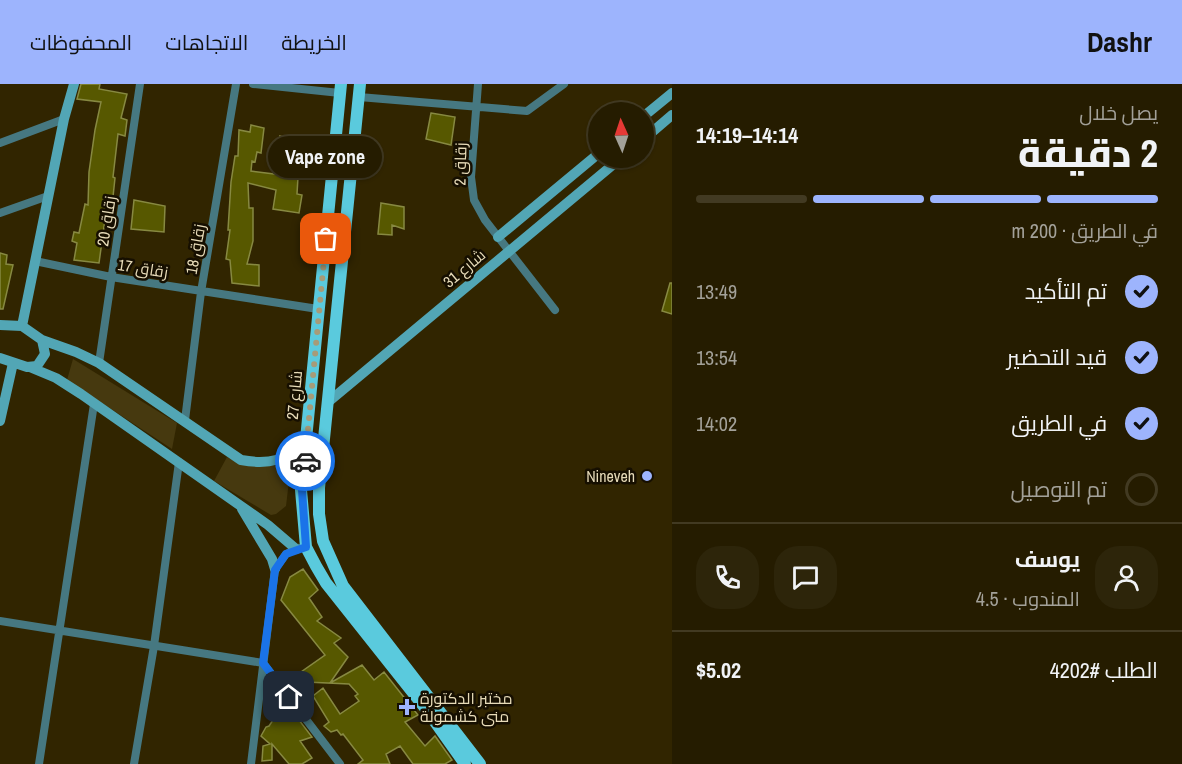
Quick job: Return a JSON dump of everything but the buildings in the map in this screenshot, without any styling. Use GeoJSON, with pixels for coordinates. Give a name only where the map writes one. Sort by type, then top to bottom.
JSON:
{"type":"FeatureCollection","features":[{"type":"Feature","properties":{"kind":"main road","name":"شارع 27"},"geometry":{"type":"LineString","coordinates":[[340,88],[302,490],[301,548],[426,709],[465,764]]}},
{"type":"Feature","properties":{"kind":"main road","name":"شارع 27"},"geometry":{"type":"LineString","coordinates":[[360,90],[319,488],[322,541],[343,586],[480,764]]}},
{"type":"Feature","properties":{"kind":"main road"},"geometry":{"type":"LineString","coordinates":[[326,239],[344,240]]}},
{"type":"Feature","properties":{"kind":"street"},"geometry":{"type":"LineString","coordinates":[[22,326],[64,119],[74,84]]}},
{"type":"Feature","properties":{"kind":"street","name":"زقاق 20"},"geometry":{"type":"LineString","coordinates":[[99,363],[140,84]]}},
{"type":"Feature","properties":{"kind":"street","name":"زقاق 18"},"geometry":{"type":"LineString","coordinates":[[184,420],[201,292],[237,84]]}},
{"type":"Feature","properties":{"kind":"street"},"geometry":{"type":"LineString","coordinates":[[253,84],[340,88]]}},
{"type":"Feature","properties":{"kind":"street","name":"زقاق 2"},"geometry":{"type":"LineString","coordinates":[[478,84],[471,177],[474,200],[498,237],[555,310]]}},
{"type":"Feature","properties":{"kind":"street"},"geometry":{"type":"LineString","coordinates":[[360,90],[527,111],[564,84]]}},
{"type":"Feature","properties":{"kind":"street"},"geometry":{"type":"LineString","coordinates":[[654,108],[672,93]]}},
{"type":"Feature","properties":{"kind":"street"},"geometry":{"type":"LineString","coordinates":[[654,130],[672,115]]}},
{"type":"Feature","properties":{"kind":"street"},"geometry":{"type":"LineString","coordinates":[[0,143],[64,119]]}},
{"type":"Feature","properties":{"kind":"street","name":"شارع 31"},"geometry":{"type":"LineString","coordinates":[[498,237],[588,162]]}},
{"type":"Feature","properties":{"kind":"street","name":"شارع 31"},"geometry":{"type":"LineString","coordinates":[[327,403],[609,168]]}},
{"type":"Feature","properties":{"kind":"street"},"geometry":{"type":"LineString","coordinates":[[0,213],[48,196]]}},
{"type":"Feature","properties":{"kind":"street","name":"زقاق 17"},"geometry":{"type":"LineString","coordinates":[[35,261],[111,277],[318,309]]}},
{"type":"Feature","properties":{"kind":"street"},"geometry":{"type":"LineString","coordinates":[[2,324],[22,326],[42,340],[99,363],[241,460],[264,463],[288,457],[307,440]]}},
{"type":"Feature","properties":{"kind":"street"},"geometry":{"type":"LineString","coordinates":[[32,368],[41,363],[45,354],[42,340]]}},
{"type":"Feature","properties":{"kind":"street"},"geometry":{"type":"LineString","coordinates":[[0,358],[32,368],[67,384],[301,548]]}},
{"type":"Feature","properties":{"kind":"street"},"geometry":{"type":"LineString","coordinates":[[0,421],[13,363]]}},
{"type":"Feature","properties":{"kind":"street"},"geometry":{"type":"LineString","coordinates":[[39,764],[94,404]]}},
{"type":"Feature","properties":{"kind":"street"},"geometry":{"type":"LineString","coordinates":[[135,764],[179,462]]}},
{"type":"Feature","properties":{"kind":"street"},"geometry":{"type":"LineString","coordinates":[[240,506],[272,559],[275,570],[250,764]]}},
{"type":"Feature","properties":{"kind":"street"},"geometry":{"type":"LineString","coordinates":[[275,570],[286,554],[301,548]]}},
{"type":"Feature","properties":{"kind":"street"},"geometry":{"type":"LineString","coordinates":[[0,621],[263,663],[340,764]]}},
{"type":"Feature","properties":{"kind":"shaded area"},"geometry":{"type":"Polygon","coordinates":[[[73,359],[177,423],[172,449],[67,380],[73,359]]]}},
{"type":"Feature","properties":{"kind":"shaded area"},"geometry":{"type":"Polygon","coordinates":[[[227,457],[242,465],[286,466],[291,464],[286,506],[271,515],[214,481],[227,457]]]}},
{"type":"Feature","properties":{"kind":"way so far"},"geometry":{"type":"LineString","coordinates":[[305,461],[326,239]]}},
{"type":"Feature","properties":{"kind":"place","name":"Vape zone"},"geometry":{"type":"Point","coordinates":[326,239]}},
{"type":"Feature","properties":{"kind":"place","name":"Nineveh"},"geometry":{"type":"Point","coordinates":[647,476]}},
{"type":"Feature","properties":{"kind":"place","name":"مختبر الدكتورة منى كشمولة"},"geometry":{"type":"Point","coordinates":[407,707]}},
{"type":"Feature","properties":{"kind":"route"},"geometry":{"type":"LineString","coordinates":[[289,697],[263,663],[275,570],[286,554],[306,547],[302,516],[305,461]]}}]}
